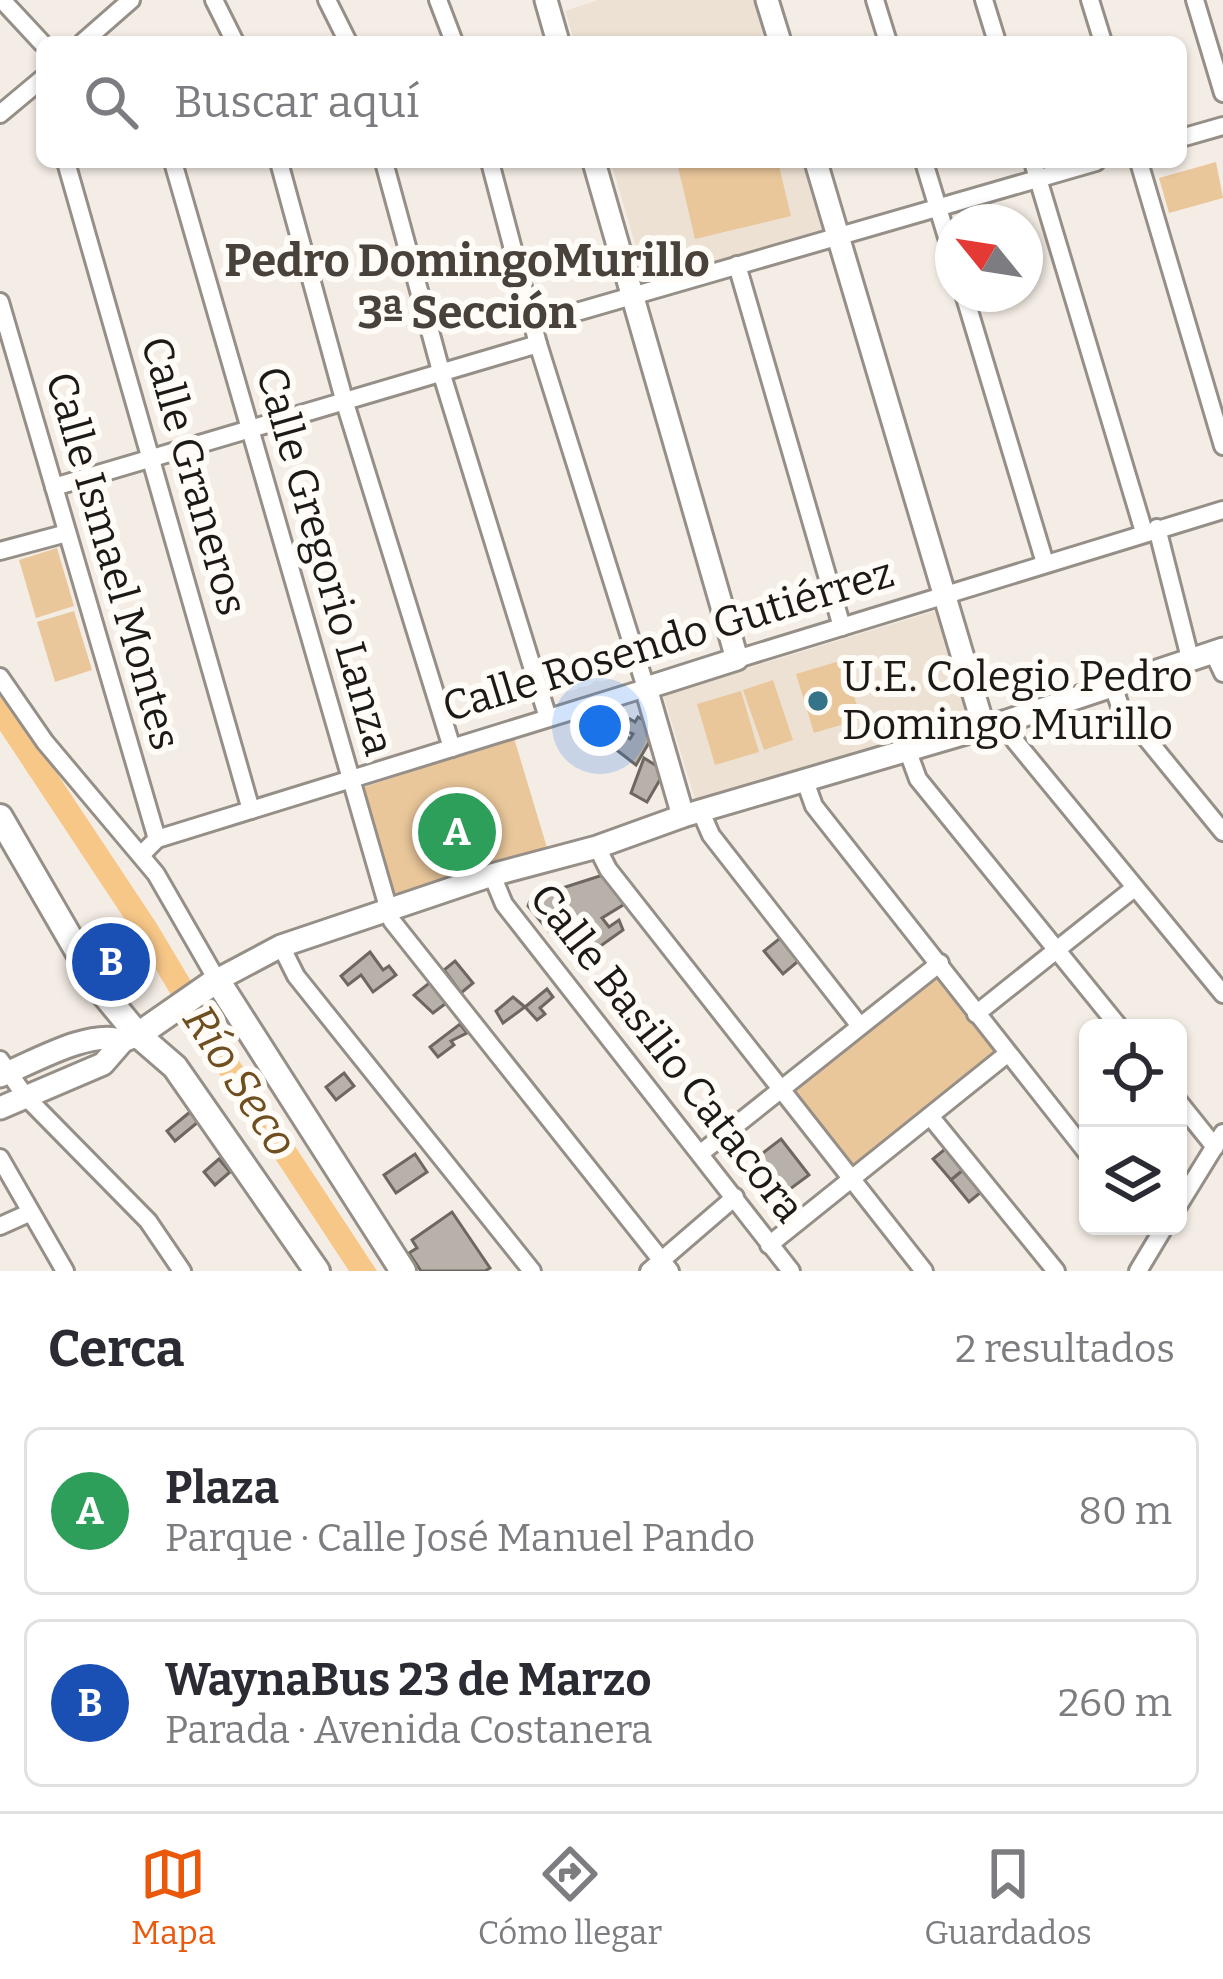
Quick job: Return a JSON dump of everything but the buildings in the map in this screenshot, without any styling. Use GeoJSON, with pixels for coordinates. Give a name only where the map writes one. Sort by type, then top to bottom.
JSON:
{"type":"FeatureCollection","features":[{"type":"Feature","properties":{"kind":"main road"},"geometry":{"type":"LineString","coordinates":[[0,817],[131,1038],[175,1067],[316,1271]]}},
{"type":"Feature","properties":{"kind":"main road"},"geometry":{"type":"LineString","coordinates":[[131,1038],[208,988],[403,1271]]}},
{"type":"Feature","properties":{"kind":"street"},"geometry":{"type":"LineString","coordinates":[[2,0],[36,37]]}},
{"type":"Feature","properties":{"kind":"street"},"geometry":{"type":"LineString","coordinates":[[90,36],[131,0]]}},
{"type":"Feature","properties":{"kind":"street"},"geometry":{"type":"LineString","coordinates":[[214,0],[233,36]]}},
{"type":"Feature","properties":{"kind":"street"},"geometry":{"type":"LineString","coordinates":[[327,0],[345,36]]}},
{"type":"Feature","properties":{"kind":"street"},"geometry":{"type":"LineString","coordinates":[[438,0],[452,36]]}},
{"type":"Feature","properties":{"kind":"street"},"geometry":{"type":"LineString","coordinates":[[546,0],[556,36]]}},
{"type":"Feature","properties":{"kind":"street"},"geometry":{"type":"LineString","coordinates":[[767,0],[778,36]]}},
{"type":"Feature","properties":{"kind":"street"},"geometry":{"type":"LineString","coordinates":[[875,0],[886,36]]}},
{"type":"Feature","properties":{"kind":"street"},"geometry":{"type":"LineString","coordinates":[[984,0],[995,36]]}},
{"type":"Feature","properties":{"kind":"street"},"geometry":{"type":"LineString","coordinates":[[1090,0],[1101,36]]}},
{"type":"Feature","properties":{"kind":"street"},"geometry":{"type":"LineString","coordinates":[[1195,0],[1223,93]]}},
{"type":"Feature","properties":{"kind":"street"},"geometry":{"type":"LineString","coordinates":[[102,25],[111,36]]}},
{"type":"Feature","properties":{"kind":"street"},"geometry":{"type":"LineString","coordinates":[[0,114],[36,84]]}},
{"type":"Feature","properties":{"kind":"street"},"geometry":{"type":"LineString","coordinates":[[1187,136],[1223,126]]}},
{"type":"Feature","properties":{"kind":"street","name":"Calle Graneros"},"geometry":{"type":"LineString","coordinates":[[68,168],[251,810]]}},
{"type":"Feature","properties":{"kind":"street","name":"Calle Gregorio Lanza"},"geometry":{"type":"LineString","coordinates":[[175,168],[398,931],[660,1268]]}},
{"type":"Feature","properties":{"kind":"street"},"geometry":{"type":"LineString","coordinates":[[282,168],[345,404],[452,748]]}},
{"type":"Feature","properties":{"kind":"street"},"geometry":{"type":"LineString","coordinates":[[386,168],[442,375],[548,718]]}},
{"type":"Feature","properties":{"kind":"street"},"geometry":{"type":"LineString","coordinates":[[492,168],[538,344],[646,688],[692,814],[860,1026]]}},
{"type":"Feature","properties":{"kind":"street"},"geometry":{"type":"LineString","coordinates":[[596,168],[737,659]]}},
{"type":"Feature","properties":{"kind":"street"},"geometry":{"type":"LineString","coordinates":[[819,168],[983,725]]}},
{"type":"Feature","properties":{"kind":"street"},"geometry":{"type":"LineString","coordinates":[[926,168],[938,204]]}},
{"type":"Feature","properties":{"kind":"street"},"geometry":{"type":"LineString","coordinates":[[1141,168],[1223,446]]}},
{"type":"Feature","properties":{"kind":"street"},"geometry":{"type":"LineString","coordinates":[[941,204],[1036,170],[1190,658]]}},
{"type":"Feature","properties":{"kind":"street"},"geometry":{"type":"LineString","coordinates":[[535,324],[935,206]]}},
{"type":"Feature","properties":{"kind":"street"},"geometry":{"type":"LineString","coordinates":[[737,265],[842,627]]}},
{"type":"Feature","properties":{"kind":"street","name":"Calle Ismael Montes"},"geometry":{"type":"LineString","coordinates":[[0,302],[157,839]]}},
{"type":"Feature","properties":{"kind":"street"},"geometry":{"type":"LineString","coordinates":[[969,312],[1045,563]]}},
{"type":"Feature","properties":{"kind":"street"},"geometry":{"type":"LineString","coordinates":[[54,488],[538,344]]}},
{"type":"Feature","properties":{"kind":"street","name":"Calle Rosendo Gutiérrez"},"geometry":{"type":"LineString","coordinates":[[142,854],[157,839],[1223,510]]}},
{"type":"Feature","properties":{"kind":"street"},"geometry":{"type":"LineString","coordinates":[[0,551],[67,533]]}},
{"type":"Feature","properties":{"kind":"street"},"geometry":{"type":"LineString","coordinates":[[0,677],[45,742],[142,854],[208,988],[280,946],[492,875],[1007,721],[1190,658],[1220,658]]}},
{"type":"Feature","properties":{"kind":"street"},"geometry":{"type":"LineString","coordinates":[[1113,686],[1120,706],[1223,832]]}},
{"type":"Feature","properties":{"kind":"street"},"geometry":{"type":"LineString","coordinates":[[1007,721],[1015,741],[1223,994]]}},
{"type":"Feature","properties":{"kind":"street"},"geometry":{"type":"LineString","coordinates":[[907,749],[918,779],[1113,1019]]}},
{"type":"Feature","properties":{"kind":"street"},"geometry":{"type":"LineString","coordinates":[[805,781],[814,806],[1079,1143]]}},
{"type":"Feature","properties":{"kind":"street"},"geometry":{"type":"LineString","coordinates":[[597,847],[608,869],[924,1271]]}},
{"type":"Feature","properties":{"kind":"street","name":"Calle Basilio Catacora"},"geometry":{"type":"LineString","coordinates":[[492,875],[503,904],[791,1271]]}},
{"type":"Feature","properties":{"kind":"street"},"geometry":{"type":"LineString","coordinates":[[976,1014],[1133,890]]}},
{"type":"Feature","properties":{"kind":"street"},"geometry":{"type":"LineString","coordinates":[[280,946],[296,976],[532,1271]]}},
{"type":"Feature","properties":{"kind":"street"},"geometry":{"type":"LineString","coordinates":[[701,1153],[940,963]]}},
{"type":"Feature","properties":{"kind":"street"},"geometry":{"type":"LineString","coordinates":[[131,1038],[92,1039],[3,1070],[148,1221],[182,1271]]}},
{"type":"Feature","properties":{"kind":"street"},"geometry":{"type":"LineString","coordinates":[[0,1108],[104,1064],[131,1038]]}},
{"type":"Feature","properties":{"kind":"street"},"geometry":{"type":"LineString","coordinates":[[769,1245],[1007,1054]]}},
{"type":"Feature","properties":{"kind":"street"},"geometry":{"type":"LineString","coordinates":[[1187,1110],[1219,1140],[1187,1192]]}},
{"type":"Feature","properties":{"kind":"street"},"geometry":{"type":"LineString","coordinates":[[930,1116],[1055,1271]]}},
{"type":"Feature","properties":{"kind":"street"},"geometry":{"type":"LineString","coordinates":[[0,1158],[65,1271]]}},
{"type":"Feature","properties":{"kind":"street"},"geometry":{"type":"LineString","coordinates":[[660,1268],[735,1197]]}},
{"type":"Feature","properties":{"kind":"street"},"geometry":{"type":"LineString","coordinates":[[0,1226],[29,1213]]}},
{"type":"Feature","properties":{"kind":"street"},"geometry":{"type":"LineString","coordinates":[[1138,1271],[1155,1235]]}},
{"type":"Feature","properties":{"kind":"shaded area"},"geometry":{"type":"Polygon","coordinates":[[[598,0],[759,0],[769,36],[573,36],[565,11],[598,0]]]}},
{"type":"Feature","properties":{"kind":"shaded area"},"geometry":{"type":"Polygon","coordinates":[[[1216,162],[1223,198],[1169,213],[1159,178],[1216,162]]]}},
{"type":"Feature","properties":{"kind":"shaded area"},"geometry":{"type":"Polygon","coordinates":[[[613,168],[809,168],[827,228],[646,281],[613,168]]]}},
{"type":"Feature","properties":{"kind":"shaded area"},"geometry":{"type":"Polygon","coordinates":[[[678,168],[779,168],[791,216],[695,239],[678,168]]]}},
{"type":"Feature","properties":{"kind":"shaded area"},"geometry":{"type":"Polygon","coordinates":[[[57,548],[74,606],[36,618],[19,560],[57,548]]]}},
{"type":"Feature","properties":{"kind":"shaded area"},"geometry":{"type":"Polygon","coordinates":[[[74,611],[92,670],[55,682],[37,622],[74,611]]]}},
{"type":"Feature","properties":{"kind":"shaded area","name":"U.E. Colegio Pedro Domingo Murillo"},"geometry":{"type":"Polygon","coordinates":[[[935,611],[942,614],[973,709],[969,720],[697,806],[663,694],[935,611]]]}},
{"type":"Feature","properties":{"kind":"shaded area"},"geometry":{"type":"Polygon","coordinates":[[[843,660],[861,719],[814,733],[796,674],[843,660]]]}},
{"type":"Feature","properties":{"kind":"shaded area"},"geometry":{"type":"Polygon","coordinates":[[[773,680],[793,740],[764,750],[743,690],[773,680]]]}},
{"type":"Feature","properties":{"kind":"shaded area"},"geometry":{"type":"Polygon","coordinates":[[[741,691],[759,752],[715,765],[697,704],[741,691]]]}},
{"type":"Feature","properties":{"kind":"shaded area"},"geometry":{"type":"Polygon","coordinates":[[[514,738],[548,851],[393,899],[358,789],[514,738]]]}},
{"type":"Feature","properties":{"kind":"shaded area"},"geometry":{"type":"Polygon","coordinates":[[[937,979],[996,1054],[853,1165],[795,1091],[937,979]]]}},
{"type":"Feature","properties":{"kind":"water","name":"Río Seco"},"geometry":{"type":"Polygon","coordinates":[[[201,1003],[377,1271],[349,1271],[182,1017],[201,1003]]]}},
{"type":"Feature","properties":{"kind":"waterway","name":"Río Seco"},"geometry":{"type":"LineString","coordinates":[[0,709],[197,1015]]}},
{"type":"Feature","properties":{"kind":"place","name":"U.E. Colegio Pedro Domingo Murillo"},"geometry":{"type":"Point","coordinates":[818,701]}},
{"type":"Feature","properties":{"kind":"place","name":"Plaza"},"geometry":{"type":"Point","coordinates":[457,832]}},
{"type":"Feature","properties":{"kind":"place","name":"WaynaBus 23 de Marzo"},"geometry":{"type":"Point","coordinates":[111,962]}},
{"type":"Feature","properties":{"kind":"district","name":"Pedro DomingoMurillo 3ª Sección"},"geometry":{"type":"Point","coordinates":[467,287]}}]}
